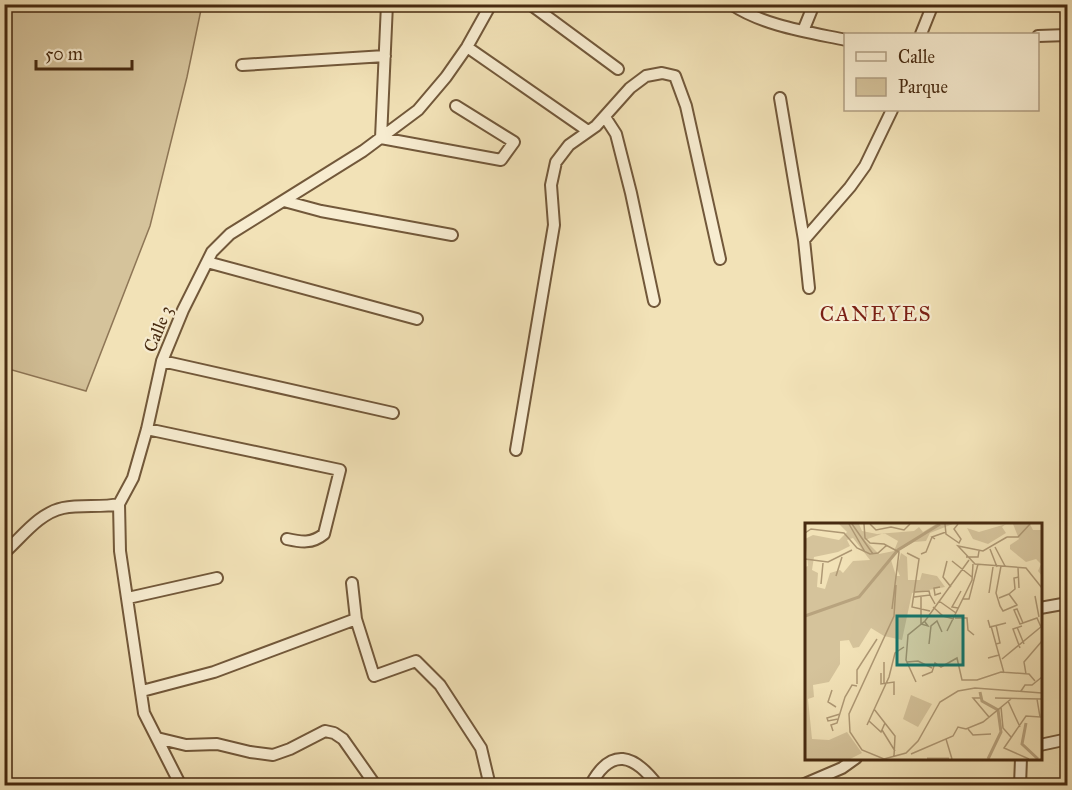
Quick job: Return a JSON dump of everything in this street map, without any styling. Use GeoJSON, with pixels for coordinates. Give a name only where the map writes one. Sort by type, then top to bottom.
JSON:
{"type":"FeatureCollection","features":[{"type":"Feature","properties":{"kind":"street"},"geometry":{"type":"LineString","coordinates":[[387,4],[381,138],[501,160],[514,142],[456,106]]}},
{"type":"Feature","properties":{"kind":"street","name":"Calle 3"},"geometry":{"type":"LineString","coordinates":[[181,786],[144,713],[120,551],[119,504],[133,478],[147,429],[162,361],[183,310],[212,252],[230,234],[381,138],[418,110],[446,77],[467,47],[491,4]]}},
{"type":"Feature","properties":{"kind":"street"},"geometry":{"type":"LineString","coordinates":[[530,4],[618,69]]}},
{"type":"Feature","properties":{"kind":"street"},"geometry":{"type":"LineString","coordinates":[[731,4],[770,22],[844,40]]}},
{"type":"Feature","properties":{"kind":"street"},"geometry":{"type":"LineString","coordinates":[[803,31],[814,4]]}},
{"type":"Feature","properties":{"kind":"street"},"geometry":{"type":"LineString","coordinates":[[921,33],[933,4]]}},
{"type":"Feature","properties":{"kind":"street"},"geometry":{"type":"LineString","coordinates":[[1039,36],[1068,35]]}},
{"type":"Feature","properties":{"kind":"street"},"geometry":{"type":"LineString","coordinates":[[467,47],[588,131]]}},
{"type":"Feature","properties":{"kind":"street"},"geometry":{"type":"LineString","coordinates":[[242,65],[385,56]]}},
{"type":"Feature","properties":{"kind":"street"},"geometry":{"type":"LineString","coordinates":[[516,450],[554,225],[551,185],[553,169],[561,154],[596,126],[640,79],[657,73],[675,76],[686,106],[720,259]]}},
{"type":"Feature","properties":{"kind":"street"},"geometry":{"type":"LineString","coordinates":[[780,98],[804,240],[809,288]]}},
{"type":"Feature","properties":{"kind":"street"},"geometry":{"type":"LineString","coordinates":[[804,240],[865,166],[892,111]]}},
{"type":"Feature","properties":{"kind":"street"},"geometry":{"type":"LineString","coordinates":[[605,117],[616,134],[654,301]]}},
{"type":"Feature","properties":{"kind":"street"},"geometry":{"type":"LineString","coordinates":[[284,201],[321,211],[452,235]]}},
{"type":"Feature","properties":{"kind":"street"},"geometry":{"type":"LineString","coordinates":[[207,262],[417,319]]}},
{"type":"Feature","properties":{"kind":"street"},"geometry":{"type":"LineString","coordinates":[[162,361],[393,413]]}},
{"type":"Feature","properties":{"kind":"street"},"geometry":{"type":"LineString","coordinates":[[147,429],[340,470],[324,534],[318,539],[304,543],[287,539]]}},
{"type":"Feature","properties":{"kind":"street"},"geometry":{"type":"LineString","coordinates":[[4,553],[50,513],[64,508],[100,508],[119,504]]}},
{"type":"Feature","properties":{"kind":"street"},"geometry":{"type":"LineString","coordinates":[[128,598],[217,578]]}},
{"type":"Feature","properties":{"kind":"street"},"geometry":{"type":"LineString","coordinates":[[352,583],[356,619],[374,676],[416,661],[440,685],[481,748],[490,786]]}},
{"type":"Feature","properties":{"kind":"street"},"geometry":{"type":"LineString","coordinates":[[1042,608],[1068,603]]}},
{"type":"Feature","properties":{"kind":"street"},"geometry":{"type":"LineString","coordinates":[[142,691],[213,672],[356,619]]}},
{"type":"Feature","properties":{"kind":"street"},"geometry":{"type":"LineString","coordinates":[[157,738],[186,745],[217,744],[250,753],[273,755],[325,731],[344,739],[376,786]]}},
{"type":"Feature","properties":{"kind":"street"},"geometry":{"type":"LineString","coordinates":[[1042,744],[1068,739]]}},
{"type":"Feature","properties":{"kind":"street"},"geometry":{"type":"LineString","coordinates":[[590,786],[597,771],[608,763],[622,758],[639,764],[657,786]]}},
{"type":"Feature","properties":{"kind":"street"},"geometry":{"type":"LineString","coordinates":[[800,786],[842,768],[854,760]]}},
{"type":"Feature","properties":{"kind":"street"},"geometry":{"type":"LineString","coordinates":[[1020,786],[1021,760]]}},
{"type":"Feature","properties":{"kind":"green space"},"geometry":{"type":"Polygon","coordinates":[[[4,5],[202,5],[187,77],[150,226],[86,391],[5,368],[4,5]]]}},
{"type":"Feature","properties":{"kind":"district","name":"CANEYES"},"geometry":{"type":"Point","coordinates":[876,314]}}]}
